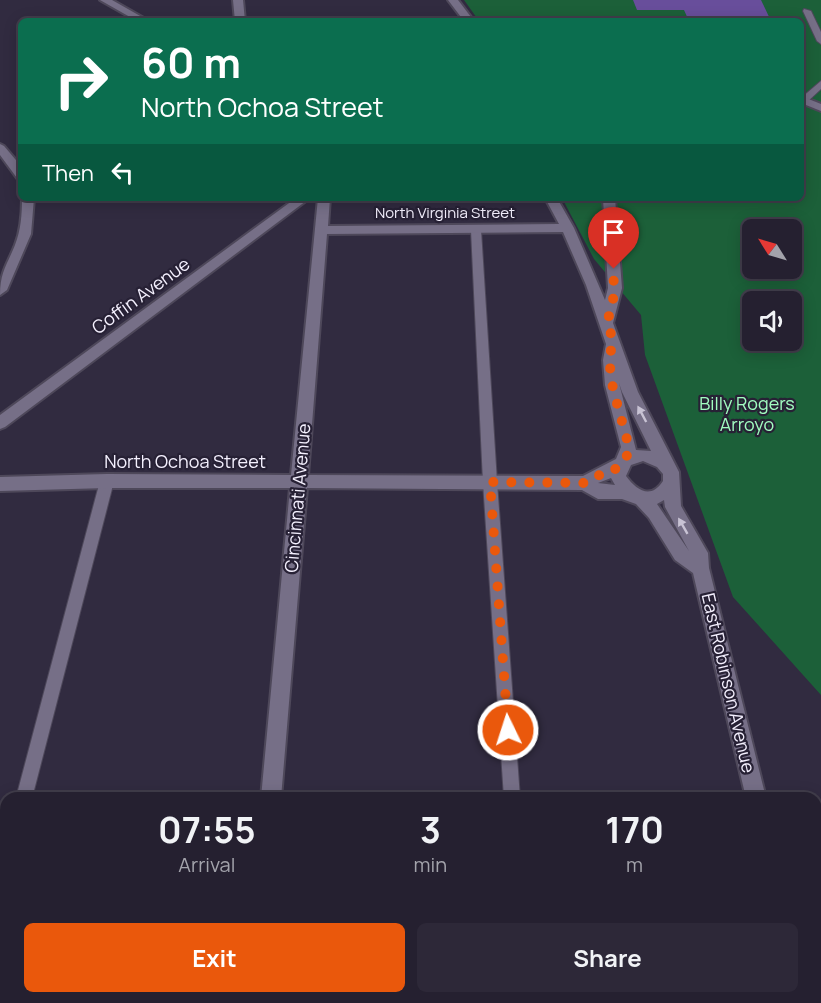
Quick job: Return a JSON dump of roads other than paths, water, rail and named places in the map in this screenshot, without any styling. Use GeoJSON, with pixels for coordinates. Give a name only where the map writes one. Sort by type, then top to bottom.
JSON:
{"type":"FeatureCollection","features":[{"type":"Feature","properties":{"kind":"street"},"geometry":{"type":"LineString","coordinates":[[105,0],[138,18]]}},
{"type":"Feature","properties":{"kind":"street"},"geometry":{"type":"LineString","coordinates":[[238,0],[239,17]]}},
{"type":"Feature","properties":{"kind":"street"},"geometry":{"type":"LineString","coordinates":[[453,0],[467,18]]}},
{"type":"Feature","properties":{"kind":"street"},"geometry":{"type":"LineString","coordinates":[[804,100],[821,108]]}},
{"type":"Feature","properties":{"kind":"street"},"geometry":{"type":"LineString","coordinates":[[0,148],[18,171]]}},
{"type":"Feature","properties":{"kind":"street"},"geometry":{"type":"LineString","coordinates":[[0,290],[22,246],[29,211],[28,201]]}},
{"type":"Feature","properties":{"kind":"street","name":"Coffin Avenue"},"geometry":{"type":"LineString","coordinates":[[0,423],[300,201]]}},
{"type":"Feature","properties":{"kind":"street","name":"Cincinnati Avenue"},"geometry":{"type":"LineString","coordinates":[[272,792],[324,201]]}},
{"type":"Feature","properties":{"kind":"street","name":"East Robinson Avenue"},"geometry":{"type":"LineString","coordinates":[[553,201],[568,228],[607,322],[630,393],[670,475],[673,507],[699,553],[700,568],[755,792]]}},
{"type":"Feature","properties":{"kind":"street"},"geometry":{"type":"LineString","coordinates":[[607,322],[615,288],[609,201]]}},
{"type":"Feature","properties":{"kind":"street","name":"North Virginia Street"},"geometry":{"type":"LineString","coordinates":[[321,230],[568,228]]}},
{"type":"Feature","properties":{"kind":"street","name":"East Robinson Avenue"},"geometry":{"type":"LineString","coordinates":[[613,340],[609,360],[610,376],[629,447],[623,462]]}},
{"type":"Feature","properties":{"kind":"street"},"geometry":{"type":"LineString","coordinates":[[643,455],[652,457],[670,475],[670,489],[658,498],[637,497],[626,490],[618,477],[623,462],[643,455]]}},
{"type":"Feature","properties":{"kind":"street","name":"North Ochoa Street"},"geometry":{"type":"LineString","coordinates":[[585,483],[595,476],[607,475],[623,462]]}},
{"type":"Feature","properties":{"kind":"street","name":"North Ochoa Street"},"geometry":{"type":"LineString","coordinates":[[0,484],[107,481],[585,483],[598,492],[622,492],[637,497]]}},
{"type":"Feature","properties":{"kind":"street","name":"East Robinson Avenue"},"geometry":{"type":"LineString","coordinates":[[637,497],[655,513],[681,555],[700,568]]}},
{"type":"Feature","properties":{"kind":"lane"},"geometry":{"type":"LineString","coordinates":[[807,11],[821,40]]}},
{"type":"Feature","properties":{"kind":"lane"},"geometry":{"type":"LineString","coordinates":[[804,97],[821,84]]}},
{"type":"Feature","properties":{"kind":"lane"},"geometry":{"type":"LineString","coordinates":[[476,230],[490,482],[512,792]]}},
{"type":"Feature","properties":{"kind":"lane"},"geometry":{"type":"LineString","coordinates":[[26,792],[107,481]]}},
{"type":"Feature","properties":{"kind":"park label","name":"Billy Rogers Arroyo"},"geometry":{"type":"Point","coordinates":[747,414]}}]}
